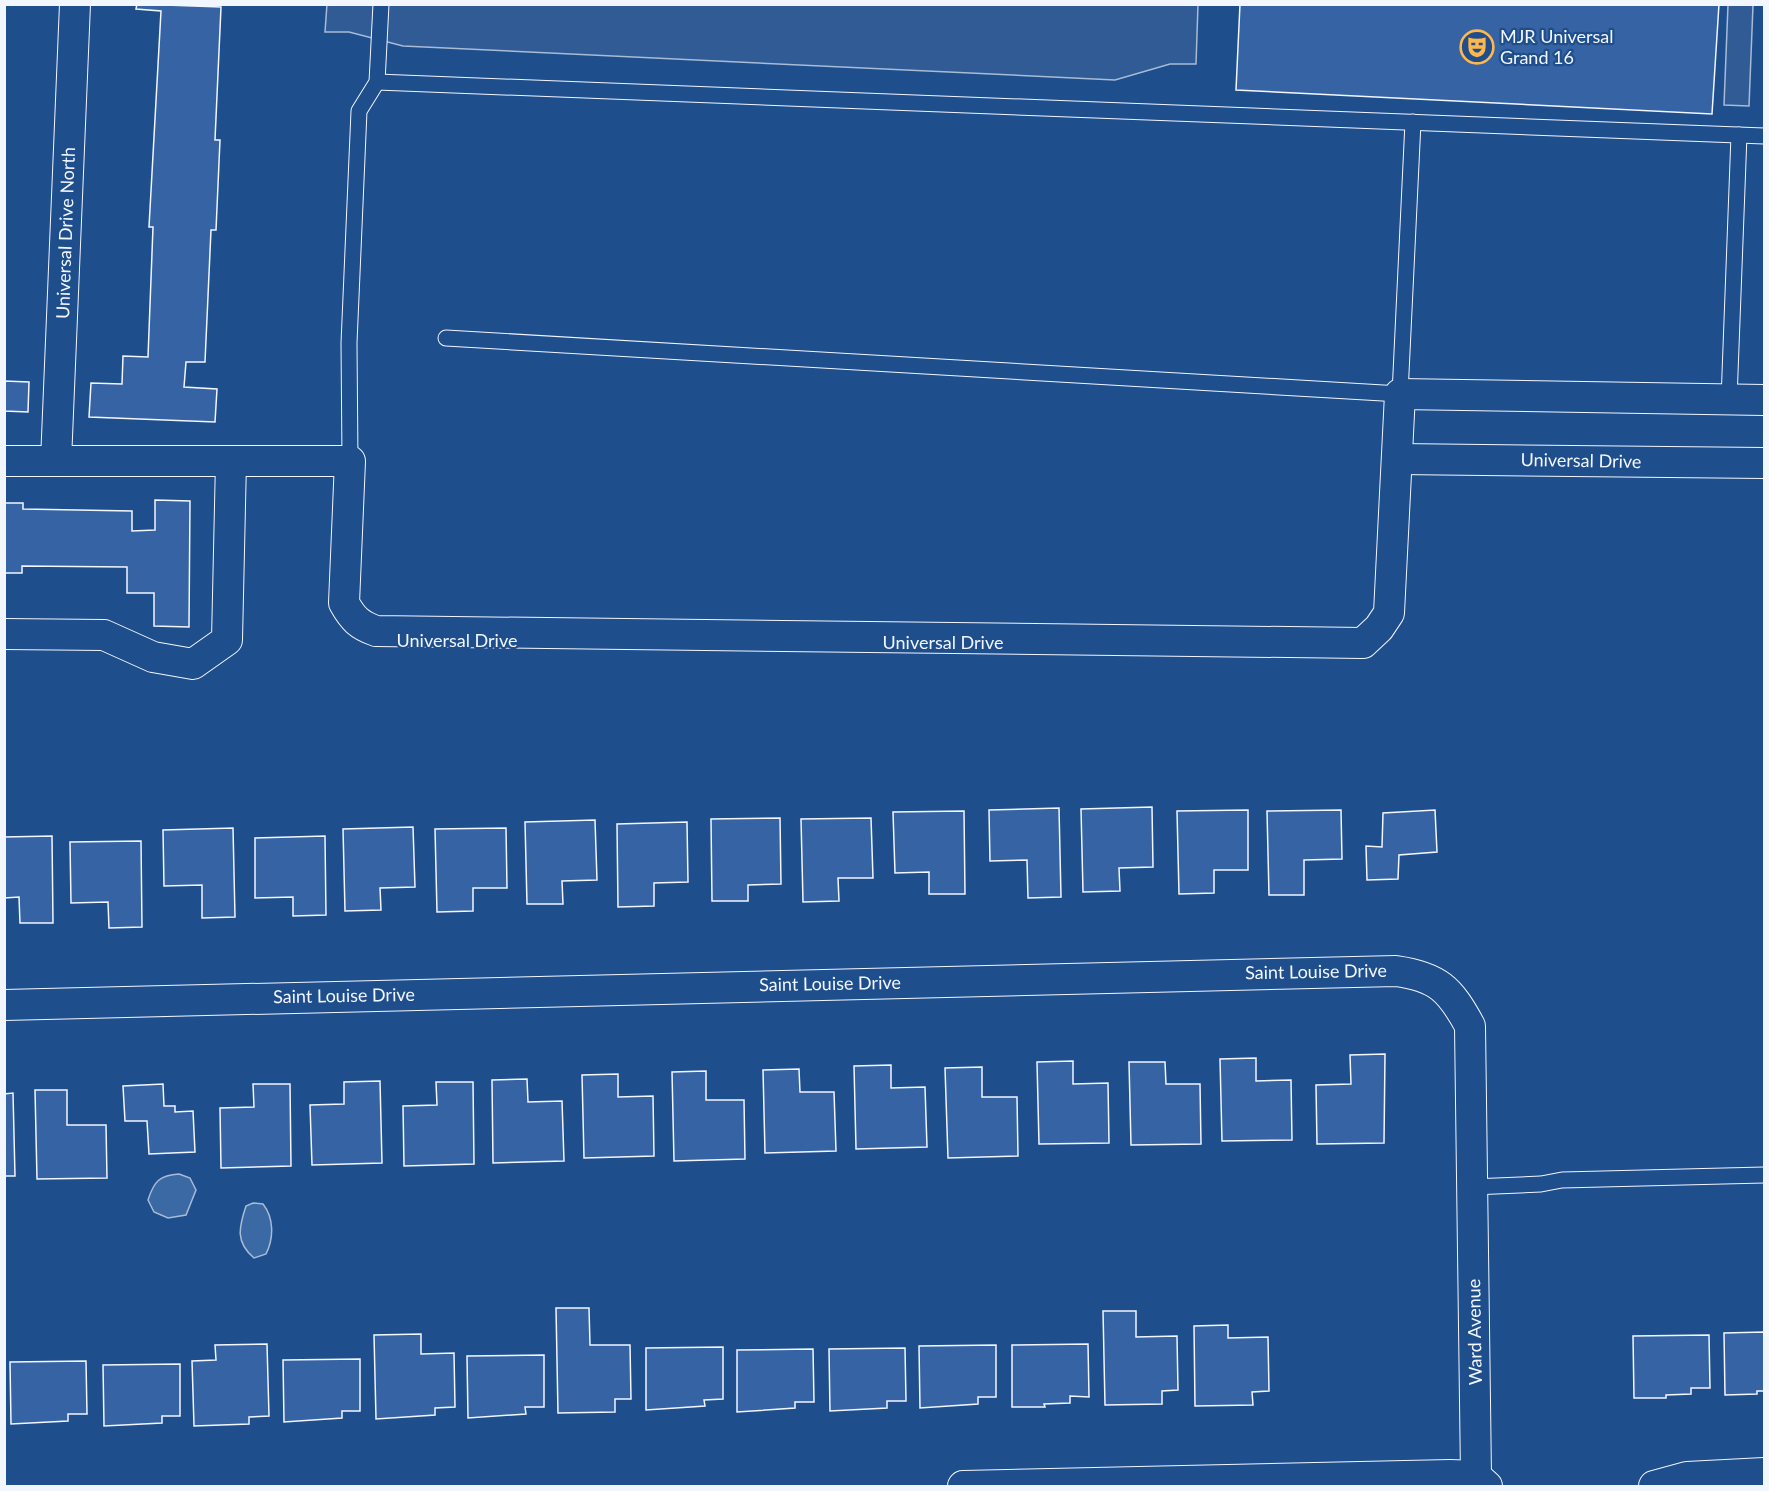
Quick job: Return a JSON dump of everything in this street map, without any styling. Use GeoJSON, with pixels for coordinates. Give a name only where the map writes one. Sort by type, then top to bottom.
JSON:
{"type":"FeatureCollection","features":[{"type":"Feature","properties":{"kind":"street","name":"Universal Drive North"},"geometry":{"type":"LineString","coordinates":[[56,461],[75,4]]}},
{"type":"Feature","properties":{"kind":"street"},"geometry":{"type":"LineString","coordinates":[[1400,394],[1764,400]]}},
{"type":"Feature","properties":{"kind":"street","name":"Universal Drive"},"geometry":{"type":"LineString","coordinates":[[350,461],[344,603],[353,619],[376,631],[1363,643],[1379,628],[1389,613],[1400,394]]}},
{"type":"Feature","properties":{"kind":"street","name":"Universal Drive"},"geometry":{"type":"LineString","coordinates":[[1398,454],[1764,463]]}},
{"type":"Feature","properties":{"kind":"street"},"geometry":{"type":"LineString","coordinates":[[4,461],[350,461]]}},
{"type":"Feature","properties":{"kind":"street"},"geometry":{"type":"LineString","coordinates":[[4,634],[104,635],[153,657],[193,664],[227,640],[231,461]]}},
{"type":"Feature","properties":{"kind":"street","name":"Saint Louise Drive"},"geometry":{"type":"LineString","coordinates":[[4,1005],[1396,970],[1422,975],[1442,985],[1458,1002],[1470,1026],[1472,1187]]}},
{"type":"Feature","properties":{"kind":"street","name":"Ward Avenue"},"geometry":{"type":"LineString","coordinates":[[1472,1187],[1481,1481]]}},
{"type":"Feature","properties":{"kind":"street"},"geometry":{"type":"LineString","coordinates":[[1654,1486],[1687,1477],[1764,1473]]}},
{"type":"Feature","properties":{"kind":"street"},"geometry":{"type":"LineString","coordinates":[[963,1486],[1481,1481]]}},
{"type":"Feature","properties":{"kind":"lane"},"geometry":{"type":"LineString","coordinates":[[350,461],[349,343],[359,111],[377,82],[381,4]]}},
{"type":"Feature","properties":{"kind":"lane"},"geometry":{"type":"LineString","coordinates":[[377,82],[1764,136]]}},
{"type":"Feature","properties":{"kind":"lane"},"geometry":{"type":"LineString","coordinates":[[446,338],[1400,394],[1413,122]]}},
{"type":"Feature","properties":{"kind":"lane"},"geometry":{"type":"LineString","coordinates":[[1729,399],[1739,135]]}},
{"type":"Feature","properties":{"kind":"lane"},"geometry":{"type":"LineString","coordinates":[[1472,1187],[1541,1184],[1562,1180],[1764,1175]]}},
{"type":"Feature","properties":{"kind":"shaded area"},"geometry":{"type":"Polygon","coordinates":[[[327,4],[1198,5],[1196,64],[1170,64],[1115,80],[403,46],[349,32],[325,32],[327,4]]]}},
{"type":"Feature","properties":{"kind":"shaded area"},"geometry":{"type":"Polygon","coordinates":[[[1728,5],[1753,5],[1749,106],[1724,105],[1728,5]]]}},
{"type":"Feature","properties":{"kind":"shaded area"},"geometry":{"type":"Polygon","coordinates":[[[179,1174],[190,1178],[196,1190],[186,1215],[168,1218],[154,1212],[148,1200],[155,1184],[162,1178],[179,1174]]]}},
{"type":"Feature","properties":{"kind":"shaded area"},"geometry":{"type":"Polygon","coordinates":[[[253,1203],[263,1204],[272,1228],[266,1254],[254,1258],[244,1246],[240,1234],[246,1206],[253,1203]]]}},
{"type":"Feature","properties":{"kind":"building"},"geometry":{"type":"Polygon","coordinates":[[[137,4],[221,7],[215,140],[220,140],[216,230],[211,230],[205,362],[186,362],[184,387],[217,389],[215,422],[89,417],[91,383],[122,384],[123,356],[148,357],[153,227],[149,227],[161,11],[136,9],[137,4]]]}},
{"type":"Feature","properties":{"kind":"building","name":"MJR Universal Grand 16"},"geometry":{"type":"Polygon","coordinates":[[[1240,4],[1719,4],[1712,114],[1236,90],[1240,4]]]}},
{"type":"Feature","properties":{"kind":"building"},"geometry":{"type":"Polygon","coordinates":[[[4,381],[29,382],[28,412],[4,411],[4,381]]]}},
{"type":"Feature","properties":{"kind":"building"},"geometry":{"type":"Polygon","coordinates":[[[155,500],[190,501],[189,627],[154,626],[154,593],[127,593],[127,567],[22,566],[22,573],[4,573],[4,503],[23,503],[23,509],[132,511],[132,531],[155,530],[155,500]]]}},
{"type":"Feature","properties":{"kind":"building"},"geometry":{"type":"Polygon","coordinates":[[[1152,807],[1153,867],[1119,868],[1120,891],[1083,892],[1081,809],[1152,807]]]}},
{"type":"Feature","properties":{"kind":"building"},"geometry":{"type":"Polygon","coordinates":[[[1059,808],[1061,897],[1028,898],[1027,860],[990,861],[989,810],[1059,808]]]}},
{"type":"Feature","properties":{"kind":"building"},"geometry":{"type":"Polygon","coordinates":[[[1248,810],[1248,870],[1214,870],[1214,893],[1179,894],[1177,811],[1248,810]]]}},
{"type":"Feature","properties":{"kind":"building"},"geometry":{"type":"Polygon","coordinates":[[[1341,810],[1342,859],[1304,860],[1304,895],[1269,895],[1267,811],[1341,810]]]}},
{"type":"Feature","properties":{"kind":"building"},"geometry":{"type":"Polygon","coordinates":[[[1435,810],[1437,852],[1399,855],[1398,879],[1367,880],[1366,846],[1382,847],[1383,813],[1435,810]]]}},
{"type":"Feature","properties":{"kind":"building"},"geometry":{"type":"Polygon","coordinates":[[[964,811],[965,894],[929,894],[929,872],[895,873],[893,812],[964,811]]]}},
{"type":"Feature","properties":{"kind":"building"},"geometry":{"type":"Polygon","coordinates":[[[780,818],[781,884],[748,885],[748,901],[712,901],[711,819],[780,818]]]}},
{"type":"Feature","properties":{"kind":"building"},"geometry":{"type":"Polygon","coordinates":[[[871,818],[873,878],[838,878],[839,901],[803,902],[801,819],[871,818]]]}},
{"type":"Feature","properties":{"kind":"building"},"geometry":{"type":"Polygon","coordinates":[[[595,820],[597,880],[562,881],[563,904],[527,904],[525,822],[595,820]]]}},
{"type":"Feature","properties":{"kind":"building"},"geometry":{"type":"Polygon","coordinates":[[[687,822],[688,882],[654,883],[654,906],[618,907],[617,824],[687,822]]]}},
{"type":"Feature","properties":{"kind":"building"},"geometry":{"type":"Polygon","coordinates":[[[413,827],[415,887],[380,888],[381,910],[345,911],[343,829],[413,827]]]}},
{"type":"Feature","properties":{"kind":"building"},"geometry":{"type":"Polygon","coordinates":[[[233,828],[235,917],[202,918],[202,885],[164,886],[163,830],[233,828]]]}},
{"type":"Feature","properties":{"kind":"building"},"geometry":{"type":"Polygon","coordinates":[[[506,828],[507,888],[473,888],[473,911],[437,912],[435,829],[506,828]]]}},
{"type":"Feature","properties":{"kind":"building"},"geometry":{"type":"Polygon","coordinates":[[[52,836],[53,923],[20,923],[19,897],[4,898],[4,837],[52,836]]]}},
{"type":"Feature","properties":{"kind":"building"},"geometry":{"type":"Polygon","coordinates":[[[325,836],[326,915],[293,916],[293,897],[255,898],[255,838],[325,836]]]}},
{"type":"Feature","properties":{"kind":"building"},"geometry":{"type":"Polygon","coordinates":[[[141,841],[142,927],[109,928],[108,902],[71,903],[70,842],[141,841]]]}},
{"type":"Feature","properties":{"kind":"building"},"geometry":{"type":"Polygon","coordinates":[[[1385,1054],[1384,1143],[1317,1144],[1316,1085],[1351,1084],[1350,1055],[1385,1054]]]}},
{"type":"Feature","properties":{"kind":"building"},"geometry":{"type":"Polygon","coordinates":[[[1256,1058],[1256,1081],[1291,1080],[1292,1140],[1222,1141],[1220,1059],[1256,1058]]]}},
{"type":"Feature","properties":{"kind":"building"},"geometry":{"type":"Polygon","coordinates":[[[1073,1061],[1073,1084],[1108,1083],[1109,1143],[1039,1144],[1037,1062],[1073,1061]]]}},
{"type":"Feature","properties":{"kind":"building"},"geometry":{"type":"Polygon","coordinates":[[[1129,1062],[1165,1062],[1166,1084],[1200,1084],[1201,1144],[1131,1145],[1129,1062]]]}},
{"type":"Feature","properties":{"kind":"building"},"geometry":{"type":"Polygon","coordinates":[[[891,1065],[891,1088],[925,1087],[927,1147],[856,1149],[854,1066],[891,1065]]]}},
{"type":"Feature","properties":{"kind":"building"},"geometry":{"type":"Polygon","coordinates":[[[982,1067],[982,1097],[1017,1097],[1018,1156],[948,1158],[945,1068],[982,1067]]]}},
{"type":"Feature","properties":{"kind":"building"},"geometry":{"type":"Polygon","coordinates":[[[799,1069],[800,1092],[834,1092],[836,1151],[765,1153],[763,1070],[799,1069]]]}},
{"type":"Feature","properties":{"kind":"building"},"geometry":{"type":"Polygon","coordinates":[[[706,1071],[706,1100],[744,1100],[745,1159],[674,1161],[672,1072],[706,1071]]]}},
{"type":"Feature","properties":{"kind":"building"},"geometry":{"type":"Polygon","coordinates":[[[618,1074],[618,1097],[653,1096],[654,1156],[584,1158],[582,1075],[618,1074]]]}},
{"type":"Feature","properties":{"kind":"building"},"geometry":{"type":"Polygon","coordinates":[[[527,1079],[528,1102],[562,1101],[564,1161],[493,1163],[492,1080],[527,1079]]]}},
{"type":"Feature","properties":{"kind":"building"},"geometry":{"type":"Polygon","coordinates":[[[380,1081],[382,1163],[312,1165],[310,1105],[344,1104],[344,1082],[380,1081]]]}},
{"type":"Feature","properties":{"kind":"building"},"geometry":{"type":"Polygon","coordinates":[[[436,1082],[473,1082],[474,1164],[404,1166],[403,1106],[437,1105],[436,1082]]]}},
{"type":"Feature","properties":{"kind":"building"},"geometry":{"type":"Polygon","coordinates":[[[163,1084],[164,1106],[175,1106],[175,1112],[193,1111],[195,1152],[149,1154],[147,1121],[125,1121],[123,1086],[163,1084]]]}},
{"type":"Feature","properties":{"kind":"building"},"geometry":{"type":"Polygon","coordinates":[[[253,1084],[290,1084],[291,1166],[221,1168],[220,1108],[254,1107],[253,1084]]]}},
{"type":"Feature","properties":{"kind":"building"},"geometry":{"type":"Polygon","coordinates":[[[35,1090],[67,1090],[67,1125],[106,1125],[107,1178],[37,1179],[35,1090]]]}},
{"type":"Feature","properties":{"kind":"building"},"geometry":{"type":"Polygon","coordinates":[[[13,1093],[15,1176],[4,1176],[4,1094],[13,1093]]]}},
{"type":"Feature","properties":{"kind":"building"},"geometry":{"type":"Polygon","coordinates":[[[556,1308],[589,1308],[590,1345],[630,1345],[631,1399],[615,1399],[615,1412],[558,1413],[556,1308]]]}},
{"type":"Feature","properties":{"kind":"building"},"geometry":{"type":"Polygon","coordinates":[[[1103,1311],[1136,1311],[1136,1337],[1177,1336],[1178,1390],[1162,1391],[1162,1404],[1105,1405],[1103,1311]]]}},
{"type":"Feature","properties":{"kind":"building"},"geometry":{"type":"Polygon","coordinates":[[[1228,1325],[1228,1338],[1268,1337],[1269,1391],[1252,1392],[1253,1405],[1195,1406],[1194,1326],[1228,1325]]]}},
{"type":"Feature","properties":{"kind":"building"},"geometry":{"type":"Polygon","coordinates":[[[1764,1332],[1764,1391],[1757,1391],[1757,1394],[1725,1395],[1724,1333],[1764,1332]]]}},
{"type":"Feature","properties":{"kind":"building"},"geometry":{"type":"Polygon","coordinates":[[[421,1334],[421,1354],[454,1353],[455,1407],[435,1408],[435,1415],[376,1419],[374,1335],[421,1334]]]}},
{"type":"Feature","properties":{"kind":"building"},"geometry":{"type":"Polygon","coordinates":[[[1709,1335],[1710,1388],[1691,1388],[1691,1394],[1666,1395],[1666,1398],[1634,1398],[1633,1336],[1709,1335]]]}},
{"type":"Feature","properties":{"kind":"building"},"geometry":{"type":"Polygon","coordinates":[[[267,1344],[269,1416],[249,1417],[249,1424],[194,1426],[192,1361],[216,1360],[215,1345],[267,1344]]]}},
{"type":"Feature","properties":{"kind":"building"},"geometry":{"type":"Polygon","coordinates":[[[1088,1344],[1089,1397],[1070,1396],[1070,1403],[1044,1404],[1045,1407],[1012,1407],[1012,1345],[1088,1344]]]}},
{"type":"Feature","properties":{"kind":"building"},"geometry":{"type":"Polygon","coordinates":[[[996,1345],[996,1397],[978,1397],[978,1404],[920,1408],[919,1346],[996,1345]]]}},
{"type":"Feature","properties":{"kind":"building"},"geometry":{"type":"Polygon","coordinates":[[[723,1347],[723,1399],[704,1400],[705,1406],[646,1410],[646,1348],[723,1347]]]}},
{"type":"Feature","properties":{"kind":"building"},"geometry":{"type":"Polygon","coordinates":[[[905,1348],[906,1401],[887,1401],[887,1408],[830,1411],[829,1349],[905,1348]]]}},
{"type":"Feature","properties":{"kind":"building"},"geometry":{"type":"Polygon","coordinates":[[[813,1349],[814,1402],[795,1402],[795,1408],[737,1412],[737,1350],[813,1349]]]}},
{"type":"Feature","properties":{"kind":"building"},"geometry":{"type":"Polygon","coordinates":[[[544,1355],[544,1407],[525,1407],[526,1414],[468,1418],[467,1356],[544,1355]]]}},
{"type":"Feature","properties":{"kind":"building"},"geometry":{"type":"Polygon","coordinates":[[[360,1359],[360,1411],[342,1411],[342,1418],[284,1422],[283,1360],[360,1359]]]}},
{"type":"Feature","properties":{"kind":"building"},"geometry":{"type":"Polygon","coordinates":[[[86,1361],[87,1414],[68,1414],[68,1421],[11,1424],[10,1362],[86,1361]]]}},
{"type":"Feature","properties":{"kind":"building"},"geometry":{"type":"Polygon","coordinates":[[[180,1364],[180,1416],[162,1416],[162,1423],[104,1426],[103,1365],[180,1364]]]}},
{"type":"Feature","properties":{"kind":"place","name":"MJR Universal Grand 16"},"geometry":{"type":"Point","coordinates":[1477,47]}}]}
